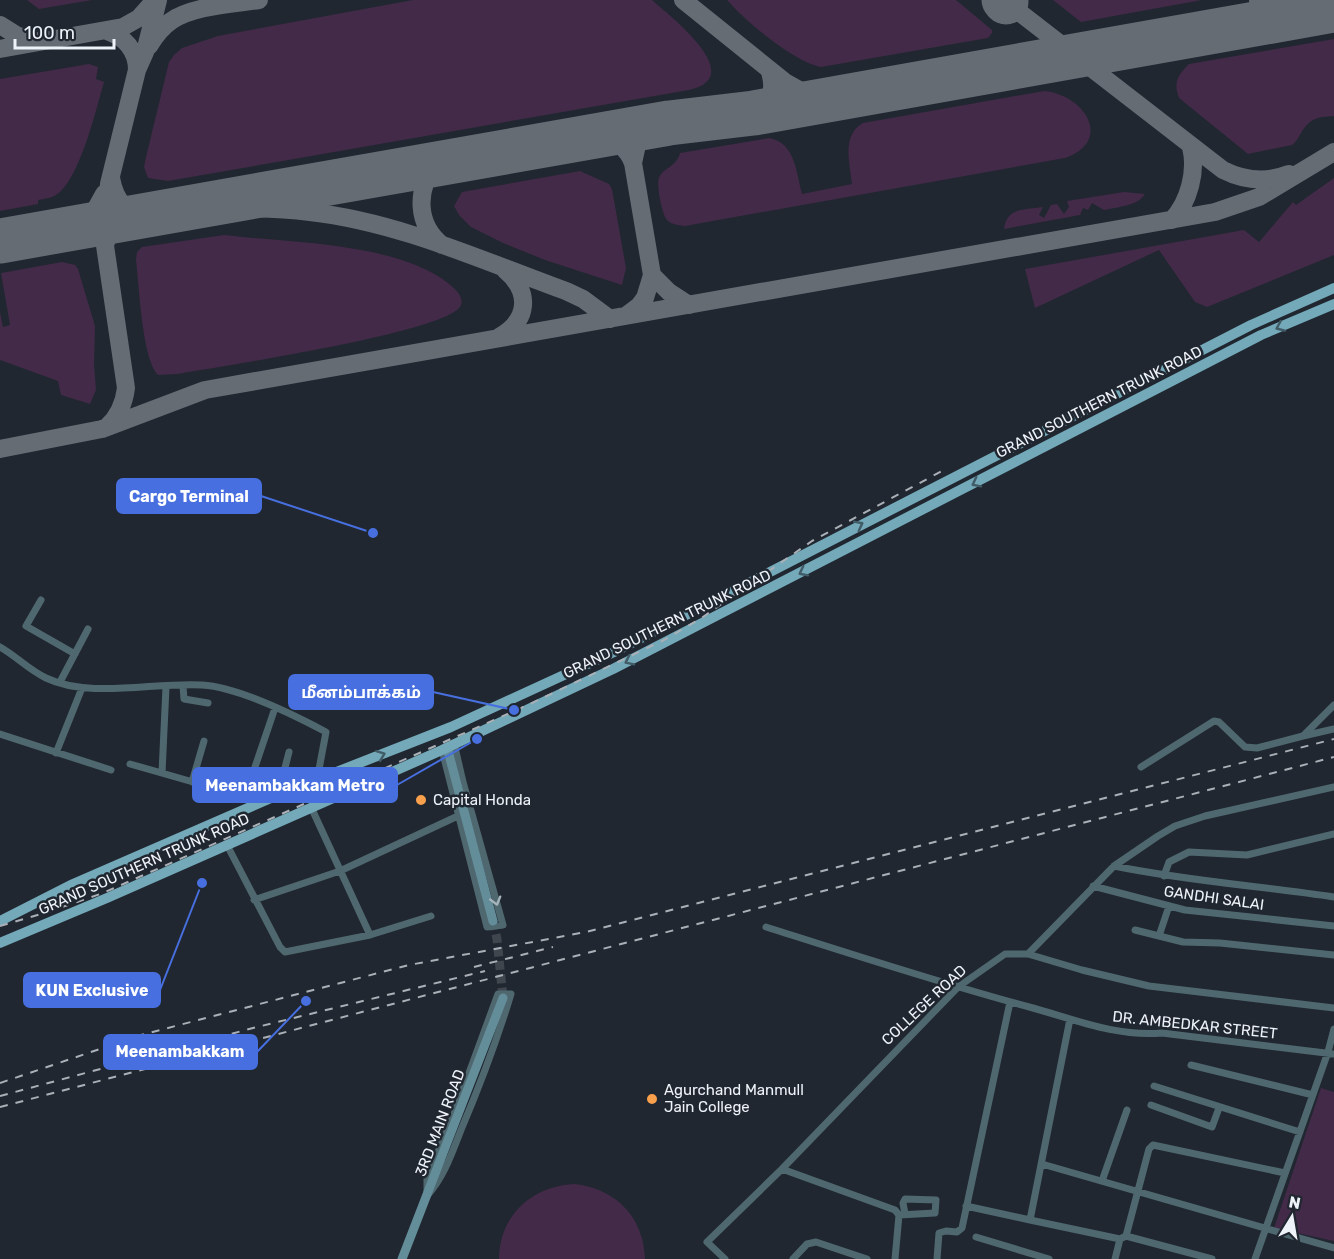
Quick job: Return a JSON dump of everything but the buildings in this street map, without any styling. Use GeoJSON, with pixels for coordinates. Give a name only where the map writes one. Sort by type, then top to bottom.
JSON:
{"type":"FeatureCollection","features":[{"type":"Feature","properties":{"kind":"main road","name":"GRAND SOUTHERN TRUNK ROAD"},"geometry":{"type":"LineString","coordinates":[[0,921],[73,884],[273,798],[451,727],[614,652],[1251,325],[1334,288]]}},
{"type":"Feature","properties":{"kind":"main road","name":"GRAND SOUTHERN TRUNK ROAD"},"geometry":{"type":"LineString","coordinates":[[0,943],[448,747],[693,629],[1261,335],[1334,304]]}},
{"type":"Feature","properties":{"kind":"street"},"geometry":{"type":"LineString","coordinates":[[41,600],[26,626],[75,654]]}},
{"type":"Feature","properties":{"kind":"street"},"geometry":{"type":"LineString","coordinates":[[60,682],[88,629]]}},
{"type":"Feature","properties":{"kind":"street"},"geometry":{"type":"LineString","coordinates":[[0,647],[46,678],[82,688],[202,685],[231,690],[275,708],[326,732],[317,780]]}},
{"type":"Feature","properties":{"kind":"street"},"geometry":{"type":"LineString","coordinates":[[183,686],[184,699],[208,703]]}},
{"type":"Feature","properties":{"kind":"street"},"geometry":{"type":"LineString","coordinates":[[162,773],[166,687]]}},
{"type":"Feature","properties":{"kind":"street"},"geometry":{"type":"LineString","coordinates":[[56,753],[82,688]]}},
{"type":"Feature","properties":{"kind":"street"},"geometry":{"type":"LineString","coordinates":[[1303,736],[1334,705]]}},
{"type":"Feature","properties":{"kind":"street"},"geometry":{"type":"LineString","coordinates":[[250,799],[255,767],[275,708]]}},
{"type":"Feature","properties":{"kind":"street"},"geometry":{"type":"LineString","coordinates":[[1141,767],[1214,721],[1219,722],[1249,748],[1334,729]]}},
{"type":"Feature","properties":{"kind":"street"},"geometry":{"type":"LineString","coordinates":[[0,734],[111,770]]}},
{"type":"Feature","properties":{"kind":"street"},"geometry":{"type":"LineString","coordinates":[[192,782],[204,741]]}},
{"type":"Feature","properties":{"kind":"street"},"geometry":{"type":"LineString","coordinates":[[448,747],[463,782],[503,926],[488,927],[460,816],[448,747]]}},
{"type":"Feature","properties":{"kind":"street"},"geometry":{"type":"LineString","coordinates":[[448,747],[493,921]]}},
{"type":"Feature","properties":{"kind":"street"},"geometry":{"type":"LineString","coordinates":[[130,764],[214,788],[237,799],[273,798],[289,752]]}},
{"type":"Feature","properties":{"kind":"street"},"geometry":{"type":"LineString","coordinates":[[1028,954],[1114,866],[1175,826],[1204,816],[1334,787]]}},
{"type":"Feature","properties":{"kind":"street"},"geometry":{"type":"LineString","coordinates":[[311,807],[369,934]]}},
{"type":"Feature","properties":{"kind":"street"},"geometry":{"type":"LineString","coordinates":[[254,900],[340,871],[460,816]]}},
{"type":"Feature","properties":{"kind":"street"},"geometry":{"type":"LineString","coordinates":[[1164,876],[1169,862],[1189,852],[1247,855],[1334,834]]}},
{"type":"Feature","properties":{"kind":"street"},"geometry":{"type":"LineString","coordinates":[[227,845],[254,900],[285,952],[369,934],[431,916]]}},
{"type":"Feature","properties":{"kind":"street","name":"GANDHI SALAI"},"geometry":{"type":"LineString","coordinates":[[1114,866],[1192,880],[1231,882],[1334,897]]}},
{"type":"Feature","properties":{"kind":"street","name":"GANDHI SALAI"},"geometry":{"type":"LineString","coordinates":[[1093,886],[1169,906],[1334,926]]}},
{"type":"Feature","properties":{"kind":"street"},"geometry":{"type":"LineString","coordinates":[[1159,936],[1169,906]]}},
{"type":"Feature","properties":{"kind":"street","name":"DR. AMBEDKAR STREET"},"geometry":{"type":"LineString","coordinates":[[766,927],[958,987],[1110,1031],[1140,1035],[1162,1033],[1331,1053]]}},
{"type":"Feature","properties":{"kind":"street"},"geometry":{"type":"LineString","coordinates":[[1135,930],[1183,942],[1220,943],[1334,955]]}},
{"type":"Feature","properties":{"kind":"street","name":"COLLEGE ROAD"},"geometry":{"type":"LineString","coordinates":[[725,1259],[707,1242],[782,1169],[958,987],[1005,954],[1028,954],[1149,986],[1334,1008]]}},
{"type":"Feature","properties":{"kind":"street"},"geometry":{"type":"LineString","coordinates":[[498,994],[511,994],[459,1137],[439,1183],[427,1196],[427,1178],[454,1114],[498,994]]}},
{"type":"Feature","properties":{"kind":"street","name":"3RD MAIN ROAD"},"geometry":{"type":"LineString","coordinates":[[402,1259],[503,998]]}},
{"type":"Feature","properties":{"kind":"street"},"geometry":{"type":"LineString","coordinates":[[937,1259],[939,1233],[960,1232],[1010,1002]]}},
{"type":"Feature","properties":{"kind":"street"},"geometry":{"type":"LineString","coordinates":[[1030,1220],[1070,1018]]}},
{"type":"Feature","properties":{"kind":"street"},"geometry":{"type":"LineString","coordinates":[[1255,1259],[1313,1095],[1331,1053],[1334,1029]]}},
{"type":"Feature","properties":{"kind":"street"},"geometry":{"type":"LineString","coordinates":[[1191,1065],[1313,1095]]}},
{"type":"Feature","properties":{"kind":"street"},"geometry":{"type":"LineString","coordinates":[[1154,1086],[1300,1132]]}},
{"type":"Feature","properties":{"kind":"street"},"geometry":{"type":"LineString","coordinates":[[1150,1106],[1212,1128],[1219,1108]]}},
{"type":"Feature","properties":{"kind":"street"},"geometry":{"type":"LineString","coordinates":[[1102,1180],[1127,1110]]}},
{"type":"Feature","properties":{"kind":"street"},"geometry":{"type":"LineString","coordinates":[[1116,1259],[1149,1149],[1153,1145],[1285,1173]]}},
{"type":"Feature","properties":{"kind":"street"},"geometry":{"type":"LineString","coordinates":[[1042,1164],[1334,1248]]}},
{"type":"Feature","properties":{"kind":"street"},"geometry":{"type":"LineString","coordinates":[[782,1169],[895,1210],[902,1215],[935,1213],[936,1200],[905,1199],[903,1203],[902,1215],[895,1259]]}},
{"type":"Feature","properties":{"kind":"street"},"geometry":{"type":"LineString","coordinates":[[966,1206],[1212,1259]]}},
{"type":"Feature","properties":{"kind":"street"},"geometry":{"type":"LineString","coordinates":[[976,1237],[1049,1259]]}},
{"type":"Feature","properties":{"kind":"street"},"geometry":{"type":"LineString","coordinates":[[794,1259],[807,1244],[816,1242],[867,1259]]}},
{"type":"Feature","properties":{"kind":"shaded area"},"geometry":{"type":"Polygon","coordinates":[[[27,0],[92,0],[39,9],[27,0]]]}},
{"type":"Feature","properties":{"kind":"shaded area"},"geometry":{"type":"Polygon","coordinates":[[[413,0],[652,0],[700,46],[709,60],[711,73],[705,83],[689,90],[168,181],[148,178],[144,167],[169,62],[182,48],[218,36],[413,0]]]}},
{"type":"Feature","properties":{"kind":"shaded area"},"geometry":{"type":"Polygon","coordinates":[[[727,0],[956,0],[992,30],[992,33],[988,38],[821,67],[810,64],[784,49],[745,19],[727,0]]]}},
{"type":"Feature","properties":{"kind":"shaded area"},"geometry":{"type":"Polygon","coordinates":[[[1053,0],[1202,0],[1081,22],[1053,0]]]}},
{"type":"Feature","properties":{"kind":"shaded area"},"geometry":{"type":"Polygon","coordinates":[[[1334,39],[1334,116],[1311,121],[1292,145],[1248,154],[1179,98],[1176,87],[1178,79],[1189,64],[1334,39]]]}},
{"type":"Feature","properties":{"kind":"shaded area"},"geometry":{"type":"Polygon","coordinates":[[[89,64],[98,67],[96,79],[104,82],[86,143],[65,187],[54,196],[38,200],[38,204],[0,211],[0,79],[89,64]]]}},
{"type":"Feature","properties":{"kind":"shaded area"},"geometry":{"type":"Polygon","coordinates":[[[1044,91],[1071,100],[1088,119],[1091,130],[1088,140],[1080,150],[1065,158],[685,226],[669,222],[663,212],[658,181],[680,153],[770,138],[779,141],[794,160],[802,194],[852,184],[849,142],[856,128],[863,123],[1044,91]]]}},
{"type":"Feature","properties":{"kind":"shaded area"},"geometry":{"type":"Polygon","coordinates":[[[580,171],[609,184],[612,189],[626,268],[622,285],[545,260],[503,243],[471,227],[454,206],[462,192],[580,171]]]}},
{"type":"Feature","properties":{"kind":"shaded area"},"geometry":{"type":"Polygon","coordinates":[[[1334,178],[1334,255],[1207,307],[1195,302],[1159,250],[1035,308],[1025,269],[1244,230],[1259,242],[1293,202],[1296,205],[1334,178]]]}},
{"type":"Feature","properties":{"kind":"shaded area"},"geometry":{"type":"Polygon","coordinates":[[[1124,192],[1145,194],[1142,198],[1127,205],[1104,210],[1092,203],[1088,210],[1083,208],[1080,215],[1004,229],[1013,213],[1024,209],[1043,207],[1039,215],[1044,218],[1051,205],[1057,204],[1064,214],[1069,207],[1067,201],[1124,192]]]}},
{"type":"Feature","properties":{"kind":"shaded area"},"geometry":{"type":"Polygon","coordinates":[[[224,235],[341,247],[400,259],[426,269],[448,283],[460,295],[462,302],[448,315],[377,337],[236,364],[158,375],[148,354],[145,338],[137,252],[142,247],[224,235]]]}},
{"type":"Feature","properties":{"kind":"shaded area"},"geometry":{"type":"Polygon","coordinates":[[[62,262],[75,265],[78,269],[95,326],[96,390],[90,404],[61,395],[58,381],[0,360],[0,312],[3,327],[10,325],[1,273],[62,262]]]}},
{"type":"Feature","properties":{"kind":"shaded area"},"geometry":{"type":"Polygon","coordinates":[[[1321,1088],[1334,1092],[1334,1241],[1274,1228],[1321,1088]]]}},
{"type":"Feature","properties":{"kind":"shaded area"},"geometry":{"type":"Polygon","coordinates":[[[574,1184],[602,1192],[614,1198],[624,1207],[639,1230],[645,1259],[499,1259],[500,1244],[505,1229],[521,1206],[532,1197],[545,1191],[574,1184]]]}},
{"type":"Feature","properties":{"kind":"taxiway"},"geometry":{"type":"LineString","coordinates":[[0,49],[123,27],[139,18],[155,0]]}},
{"type":"Feature","properties":{"kind":"taxiway"},"geometry":{"type":"LineString","coordinates":[[107,427],[115,419],[120,409],[126,388],[103,232],[109,184],[137,70],[145,52],[158,0]]}},
{"type":"Feature","properties":{"kind":"taxiway"},"geometry":{"type":"LineString","coordinates":[[149,46],[165,26],[180,16],[213,6],[259,0]]}},
{"type":"Feature","properties":{"kind":"taxiway"},"geometry":{"type":"LineString","coordinates":[[683,0],[785,82],[803,92],[829,100]]}},
{"type":"Feature","properties":{"kind":"taxiway"},"geometry":{"type":"LineString","coordinates":[[1258,0],[1284,20]]}},
{"type":"Feature","properties":{"kind":"taxiway"},"geometry":{"type":"LineString","coordinates":[[1006,2],[1223,170],[1239,177],[1256,180],[1272,179],[1289,174]]}},
{"type":"Feature","properties":{"kind":"taxiway"},"geometry":{"type":"LineString","coordinates":[[0,25],[16,35],[36,41]]}},
{"type":"Feature","properties":{"kind":"taxiway"},"geometry":{"type":"LineString","coordinates":[[107,31],[119,37],[132,50],[137,70]]}},
{"type":"Feature","properties":{"kind":"taxiway"},"geometry":{"type":"LineString","coordinates":[[754,113],[771,94],[772,83],[769,69]]}},
{"type":"Feature","properties":{"kind":"taxiway"},"geometry":{"type":"LineString","coordinates":[[633,163],[638,140],[648,127]]}},
{"type":"Feature","properties":{"kind":"taxiway"},"geometry":{"type":"LineString","coordinates":[[602,135],[621,146],[633,163],[652,275],[645,298],[627,315]]}},
{"type":"Feature","properties":{"kind":"taxiway"},"geometry":{"type":"LineString","coordinates":[[1172,220],[1183,204],[1190,186],[1193,166],[1191,147]]}},
{"type":"Feature","properties":{"kind":"taxiway"},"geometry":{"type":"LineString","coordinates":[[0,449],[102,429],[205,390],[1215,212],[1259,197],[1334,152]]}},
{"type":"Feature","properties":{"kind":"taxiway"},"geometry":{"type":"LineString","coordinates":[[435,165],[424,185],[422,206],[427,227],[442,245]]}},
{"type":"Feature","properties":{"kind":"taxiway"},"geometry":{"type":"LineString","coordinates":[[111,178],[119,201],[129,209],[152,215]]}},
{"type":"Feature","properties":{"kind":"taxiway"},"geometry":{"type":"LineString","coordinates":[[71,228],[94,212],[104,194]]}},
{"type":"Feature","properties":{"kind":"taxiway"},"geometry":{"type":"LineString","coordinates":[[183,209],[294,210],[376,224],[440,244],[566,291],[583,299],[610,319]]}},
{"type":"Feature","properties":{"kind":"taxiway"},"geometry":{"type":"LineString","coordinates":[[105,245],[109,233],[126,219]]}},
{"type":"Feature","properties":{"kind":"taxiway"},"geometry":{"type":"LineString","coordinates":[[499,337],[516,322],[523,305],[519,287],[505,270]]}},
{"type":"Feature","properties":{"kind":"taxiway"},"geometry":{"type":"LineString","coordinates":[[652,275],[669,292],[689,305]]}},
{"type":"Feature","properties":{"kind":"runway"},"geometry":{"type":"LineString","coordinates":[[0,241],[669,123],[754,113],[1334,10]]}},
{"type":"Feature","properties":{"kind":"tunnel"},"geometry":{"type":"LineString","coordinates":[[493,921],[503,998]]}},
{"type":"Feature","properties":{"kind":"railway"},"geometry":{"type":"LineString","coordinates":[[0,926],[103,893],[530,704],[664,640],[700,619],[812,541],[942,471]]}},
{"type":"Feature","properties":{"kind":"railway"},"geometry":{"type":"LineString","coordinates":[[0,1083],[141,1035],[409,965],[586,932],[1334,739]]}},
{"type":"Feature","properties":{"kind":"railway"},"geometry":{"type":"LineString","coordinates":[[0,1107],[1334,757]]}},
{"type":"Feature","properties":{"kind":"railway"},"geometry":{"type":"LineString","coordinates":[[474,967],[553,947]]}},
{"type":"Feature","properties":{"kind":"railway"},"geometry":{"type":"LineString","coordinates":[[0,1096],[253,1028],[485,971]]}},
{"type":"Feature","properties":{"kind":"place","name":"Cargo Terminal"},"geometry":{"type":"Point","coordinates":[373,533]}},
{"type":"Feature","properties":{"kind":"place","name":"மீனம்பாக்கம்"},"geometry":{"type":"Point","coordinates":[514,710]}},
{"type":"Feature","properties":{"kind":"place","name":"Meenambakkam Metro"},"geometry":{"type":"Point","coordinates":[477,739]}},
{"type":"Feature","properties":{"kind":"place","name":"Capital Honda"},"geometry":{"type":"Point","coordinates":[421,800]}},
{"type":"Feature","properties":{"kind":"place","name":"KUN Exclusive"},"geometry":{"type":"Point","coordinates":[202,883]}},
{"type":"Feature","properties":{"kind":"place","name":"Meenambakkam"},"geometry":{"type":"Point","coordinates":[306,1001]}},
{"type":"Feature","properties":{"kind":"place","name":"Agurchand Manmull Jain College"},"geometry":{"type":"Point","coordinates":[652,1099]}}]}
